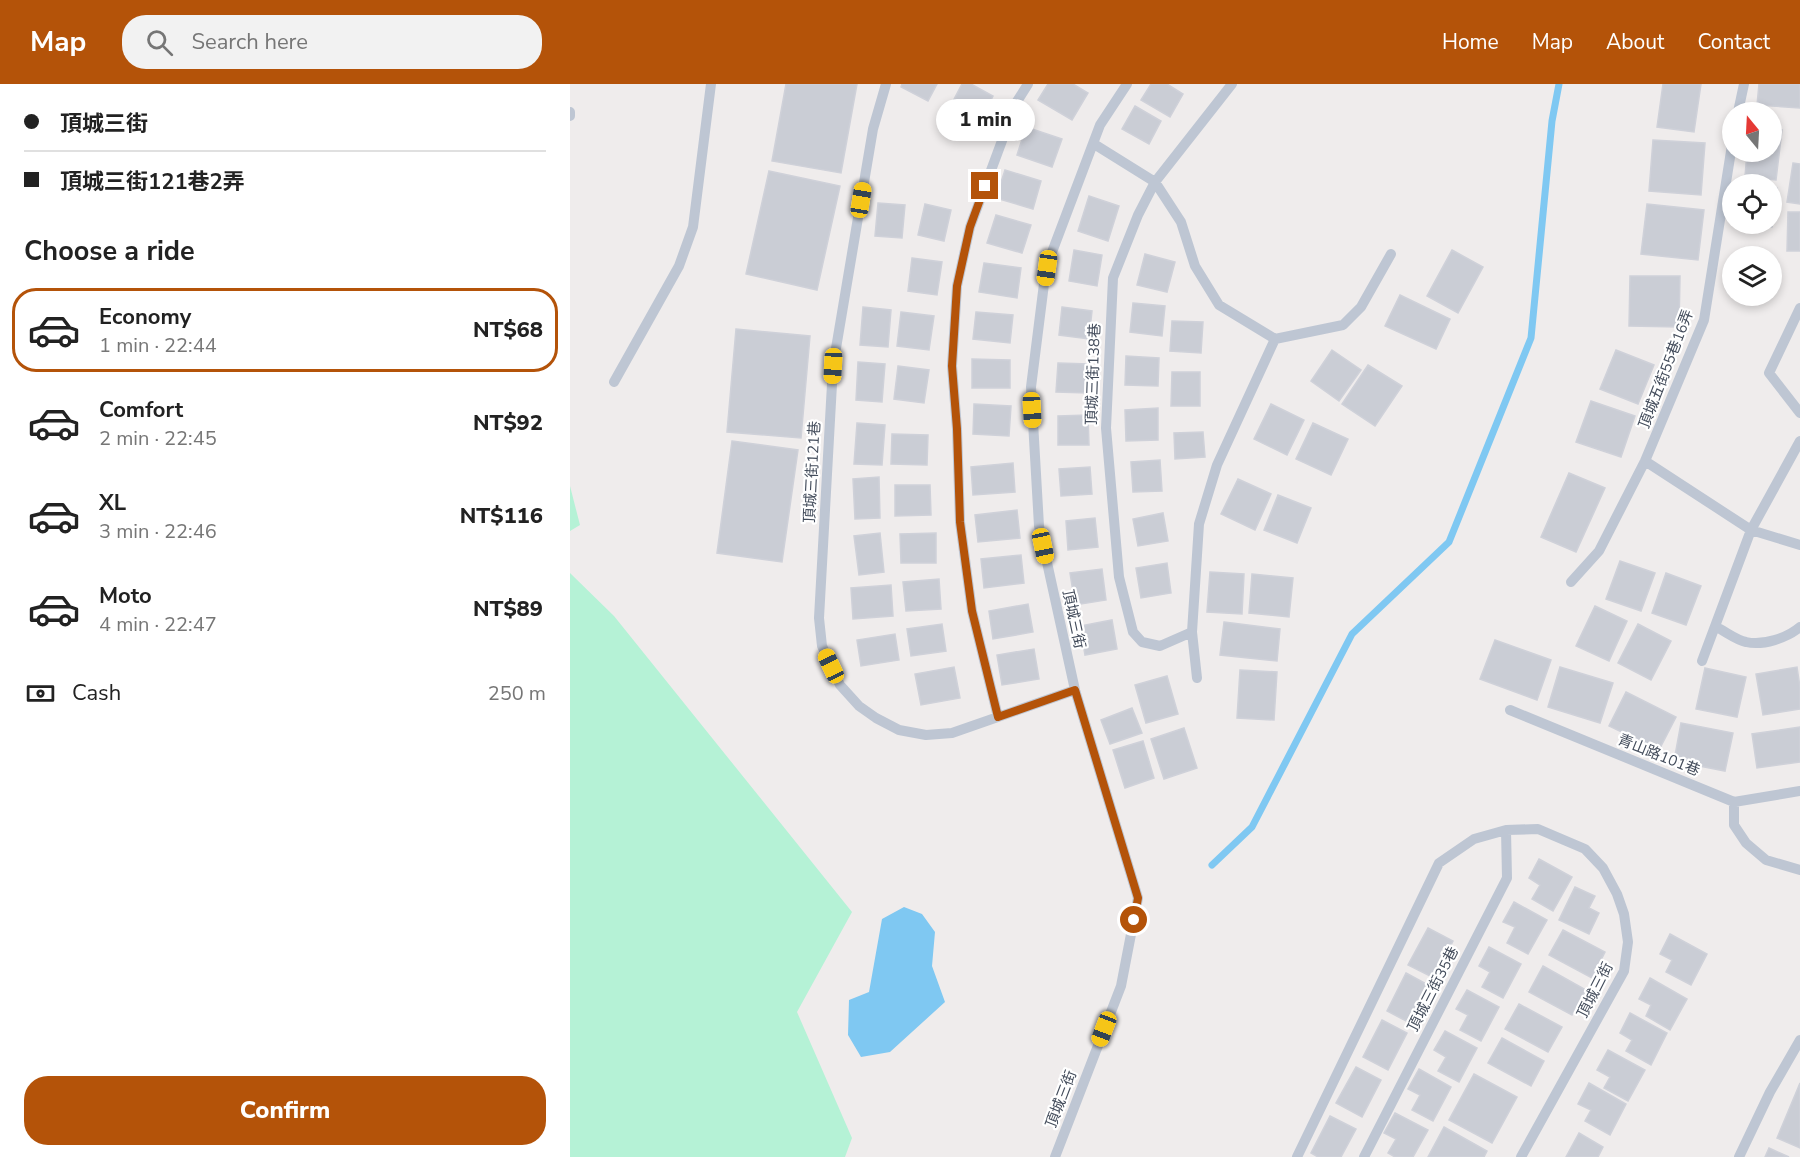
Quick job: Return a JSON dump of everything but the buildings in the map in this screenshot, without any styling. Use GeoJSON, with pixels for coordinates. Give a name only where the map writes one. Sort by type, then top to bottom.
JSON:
{"type":"FeatureCollection","features":[{"type":"Feature","properties":{"kind":"lane"},"geometry":{"type":"LineString","coordinates":[[614,382],[679,266],[693,227],[711,84]]}},
{"type":"Feature","properties":{"kind":"lane","name":"頂城三街121巷"},"geometry":{"type":"LineString","coordinates":[[886,84],[873,129],[833,366],[819,618],[822,646],[840,685],[859,706],[899,730],[926,735],[952,733],[1075,690]]}},
{"type":"Feature","properties":{"kind":"lane"},"geometry":{"type":"LineString","coordinates":[[998,717],[972,611],[960,522],[952,366],[957,286],[970,227],[1016,103],[1028,84]]}},
{"type":"Feature","properties":{"kind":"lane","name":"頂城三街"},"geometry":{"type":"LineString","coordinates":[[1054,1157],[1121,986],[1138,898],[1075,690],[1039,526],[1031,387],[1047,268],[1100,124],[1127,84]]}},
{"type":"Feature","properties":{"kind":"lane","name":"頂城三街138巷"},"geometry":{"type":"LineString","coordinates":[[1192,633],[1160,646],[1142,642],[1133,632],[1119,577],[1106,428],[1113,278],[1138,215],[1155,182],[1232,84]]}},
{"type":"Feature","properties":{"kind":"lane"},"geometry":{"type":"LineString","coordinates":[[1740,102],[1744,84]]}},
{"type":"Feature","properties":{"kind":"lane"},"geometry":{"type":"LineString","coordinates":[[1094,144],[1155,182],[1181,222],[1195,266],[1219,305],[1275,339],[1343,325],[1361,307],[1391,254]]}},
{"type":"Feature","properties":{"kind":"lane","name":"頂城五街55巷16弄"},"geometry":{"type":"LineString","coordinates":[[1571,582],[1599,551],[1645,462],[1704,320],[1729,162]]}},
{"type":"Feature","properties":{"kind":"lane"},"geometry":{"type":"LineString","coordinates":[[1800,308],[1769,373],[1800,413]]}},
{"type":"Feature","properties":{"kind":"lane"},"geometry":{"type":"LineString","coordinates":[[1197,678],[1192,633],[1198,524],[1217,465],[1275,339]]}},
{"type":"Feature","properties":{"kind":"lane"},"geometry":{"type":"LineString","coordinates":[[1702,661],[1751,530],[1800,441]]}},
{"type":"Feature","properties":{"kind":"lane"},"geometry":{"type":"LineString","coordinates":[[1645,462],[1751,530],[1800,545]]}},
{"type":"Feature","properties":{"kind":"lane"},"geometry":{"type":"LineString","coordinates":[[1716,627],[1746,642],[1769,641],[1791,635],[1800,627]]}},
{"type":"Feature","properties":{"kind":"lane","name":"青山路101巷"},"geometry":{"type":"LineString","coordinates":[[1510,710],[1734,802]]}},
{"type":"Feature","properties":{"kind":"lane"},"geometry":{"type":"LineString","coordinates":[[1800,791],[1734,802],[1734,825],[1746,843],[1766,860],[1800,870]]}},
{"type":"Feature","properties":{"kind":"lane","name":"頂城三街"},"geometry":{"type":"LineString","coordinates":[[1297,1157],[1439,863],[1474,839],[1506,830],[1538,829],[1585,849],[1603,868],[1617,894],[1624,914],[1628,942],[1624,971],[1521,1157]]}},
{"type":"Feature","properties":{"kind":"lane","name":"頂城三街35巷"},"geometry":{"type":"LineString","coordinates":[[1364,1157],[1507,878],[1506,830]]}},
{"type":"Feature","properties":{"kind":"lane"},"geometry":{"type":"LineString","coordinates":[[1739,1157],[1770,1092],[1800,1040]]}},
{"type":"Feature","properties":{"kind":"green space"},"geometry":{"type":"Polygon","coordinates":[[[570,486],[580,525],[570,531],[570,486]]]}},
{"type":"Feature","properties":{"kind":"green space"},"geometry":{"type":"Polygon","coordinates":[[[570,573],[614,616],[852,912],[797,1012],[852,1138],[845,1157],[570,1157],[570,573]]]}},
{"type":"Feature","properties":{"kind":"water"},"geometry":{"type":"Polygon","coordinates":[[[904,907],[922,914],[935,932],[932,966],[945,1002],[890,1052],[861,1057],[848,1035],[849,1000],[869,992],[882,919],[904,907]]]}},
{"type":"Feature","properties":{"kind":"waterway"},"geometry":{"type":"LineString","coordinates":[[1212,865],[1252,827],[1352,634],[1449,542],[1531,338],[1552,121],[1559,84]]}},
{"type":"Feature","properties":{"kind":"route"},"geometry":{"type":"LineString","coordinates":[[985,186],[970,227],[957,286],[952,366],[960,522],[972,611],[998,717],[1075,690],[1138,898],[1134,920]]}}]}
